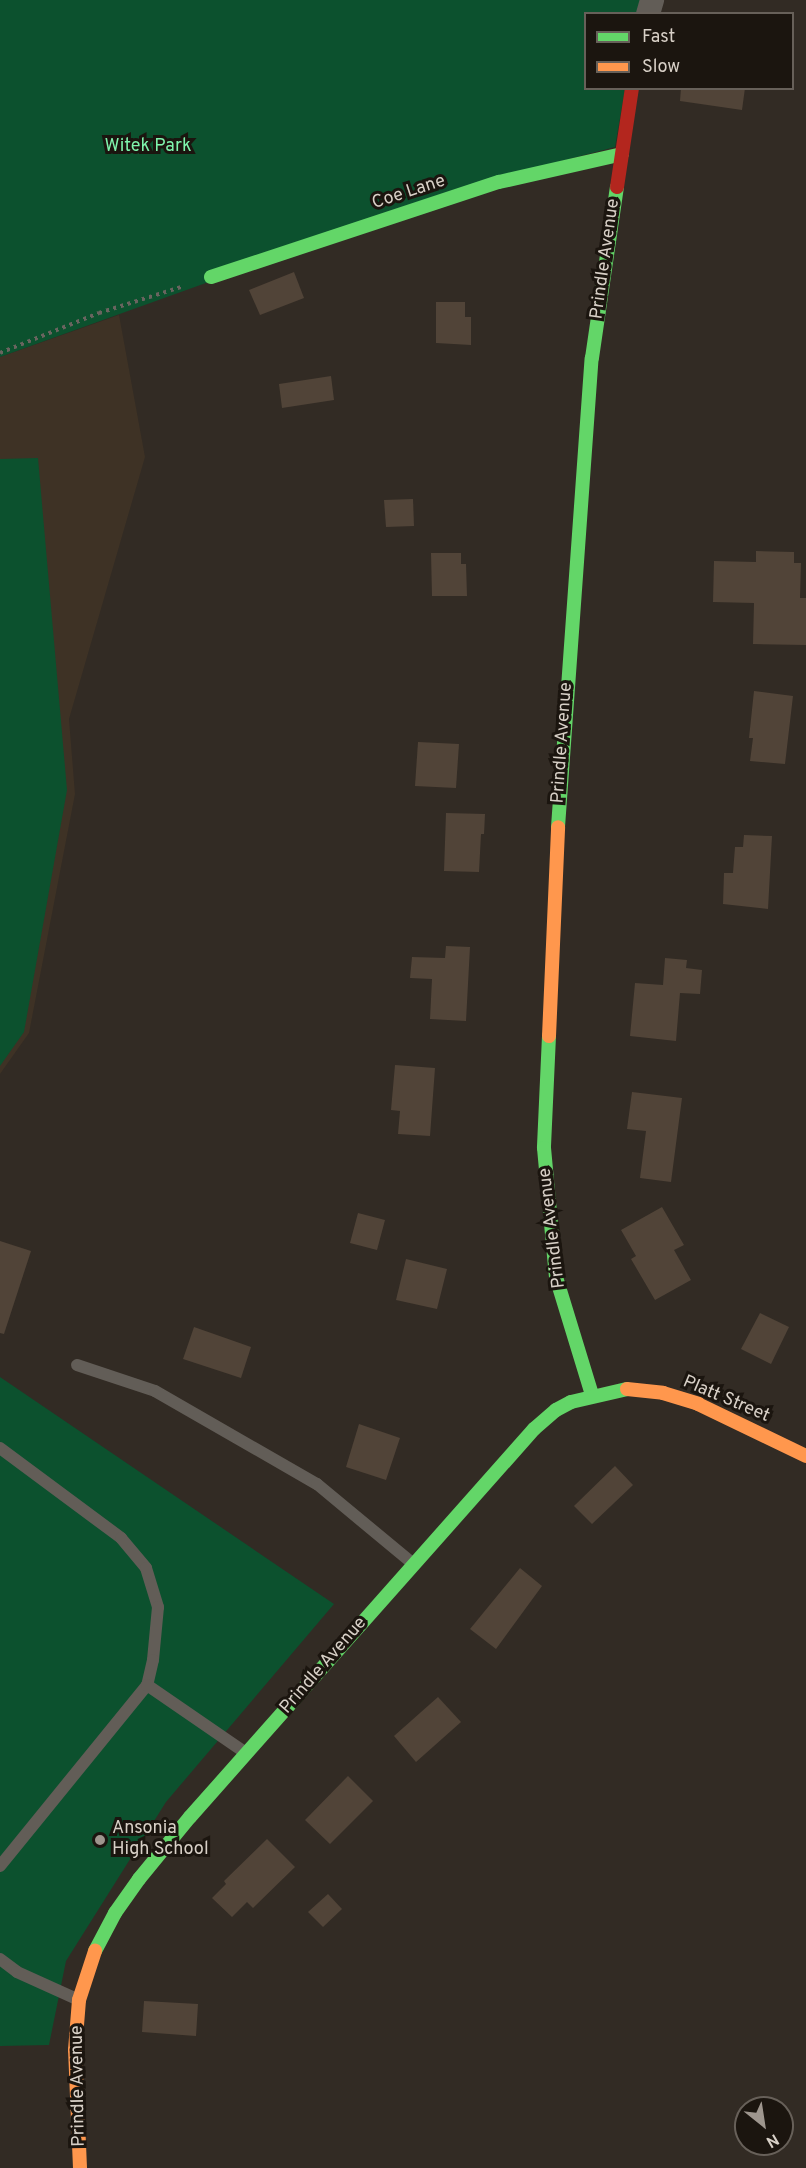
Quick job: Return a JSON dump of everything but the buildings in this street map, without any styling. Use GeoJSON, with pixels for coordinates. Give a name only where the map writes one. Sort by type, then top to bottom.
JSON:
{"type":"FeatureCollection","features":[{"type":"Feature","properties":{"kind":"street","name":"Prindle Avenue"},"geometry":{"type":"LineString","coordinates":[[80,2168],[75,2050],[79,2000],[91,1959],[115,1913],[139,1879],[247,1753],[534,1429],[556,1410],[592,1395],[556,1277],[544,1148],[560,777],[592,358],[632,90]]}},
{"type":"Feature","properties":{"kind":"street","name":"Coe Lane"},"geometry":{"type":"LineString","coordinates":[[211,277],[499,182],[622,154]]}},
{"type":"Feature","properties":{"kind":"street","name":"Platt Street"},"geometry":{"type":"LineString","coordinates":[[592,1395],[627,1389],[663,1393],[698,1404],[806,1456]]}},
{"type":"Feature","properties":{"kind":"lane"},"geometry":{"type":"LineString","coordinates":[[77,1365],[155,1391],[317,1484],[413,1563]]}},
{"type":"Feature","properties":{"kind":"lane"},"geometry":{"type":"LineString","coordinates":[[0,1448],[122,1538],[146,1568],[158,1607],[153,1660],[147,1685],[0,1866]]}},
{"type":"Feature","properties":{"kind":"lane"},"geometry":{"type":"LineString","coordinates":[[147,1685],[247,1753]]}},
{"type":"Feature","properties":{"kind":"lane"},"geometry":{"type":"LineString","coordinates":[[0,1959],[17,1972],[79,2000]]}},
{"type":"Feature","properties":{"kind":"path"},"geometry":{"type":"LineString","coordinates":[[0,353],[99,313],[211,277]]}},
{"type":"Feature","properties":{"kind":"shaded area"},"geometry":{"type":"Polygon","coordinates":[[[119,315],[145,457],[69,719],[75,794],[29,1033],[0,1074],[0,357],[119,315]]]}},
{"type":"Feature","properties":{"kind":"green space","name":"Witek Park"},"geometry":{"type":"Polygon","coordinates":[[[0,0],[646,0],[643,12],[584,12],[584,90],[625,90],[615,147],[504,176],[0,357],[0,0]]]}},
{"type":"Feature","properties":{"kind":"green space"},"geometry":{"type":"Polygon","coordinates":[[[38,458],[67,790],[24,1032],[0,1066],[0,459],[38,458]]]}},
{"type":"Feature","properties":{"kind":"green space","name":"Ansonia High School"},"geometry":{"type":"Polygon","coordinates":[[[0,1377],[334,1604],[166,1802],[66,1961],[49,2045],[0,2046],[0,1377]]]}},
{"type":"Feature","properties":{"kind":"traffic: fast"},"geometry":{"type":"LineString","coordinates":[[211,277],[499,182],[622,154]]}},
{"type":"Feature","properties":{"kind":"traffic: fast"},"geometry":{"type":"LineString","coordinates":[[558,827],[592,358],[617,187]]}},
{"type":"Feature","properties":{"kind":"traffic: fast"},"geometry":{"type":"LineString","coordinates":[[549,1036],[544,1148],[556,1277],[592,1395]]}},
{"type":"Feature","properties":{"kind":"traffic: fast"},"geometry":{"type":"LineString","coordinates":[[95,1951],[115,1913],[139,1879],[190,1817],[534,1429],[556,1410],[571,1402],[627,1389]]}},
{"type":"Feature","properties":{"kind":"traffic: slow"},"geometry":{"type":"LineString","coordinates":[[549,1036],[558,827]]}},
{"type":"Feature","properties":{"kind":"traffic: slow"},"geometry":{"type":"LineString","coordinates":[[627,1389],[663,1393],[698,1404],[806,1456]]}},
{"type":"Feature","properties":{"kind":"traffic: slow"},"geometry":{"type":"LineString","coordinates":[[80,2168],[75,2050],[79,2000],[95,1951]]}},
{"type":"Feature","properties":{"kind":"traffic: jam"},"geometry":{"type":"LineString","coordinates":[[617,187],[632,90]]}},
{"type":"Feature","properties":{"kind":"place","name":"Ansonia High School"},"geometry":{"type":"Point","coordinates":[100,1840]}}]}
